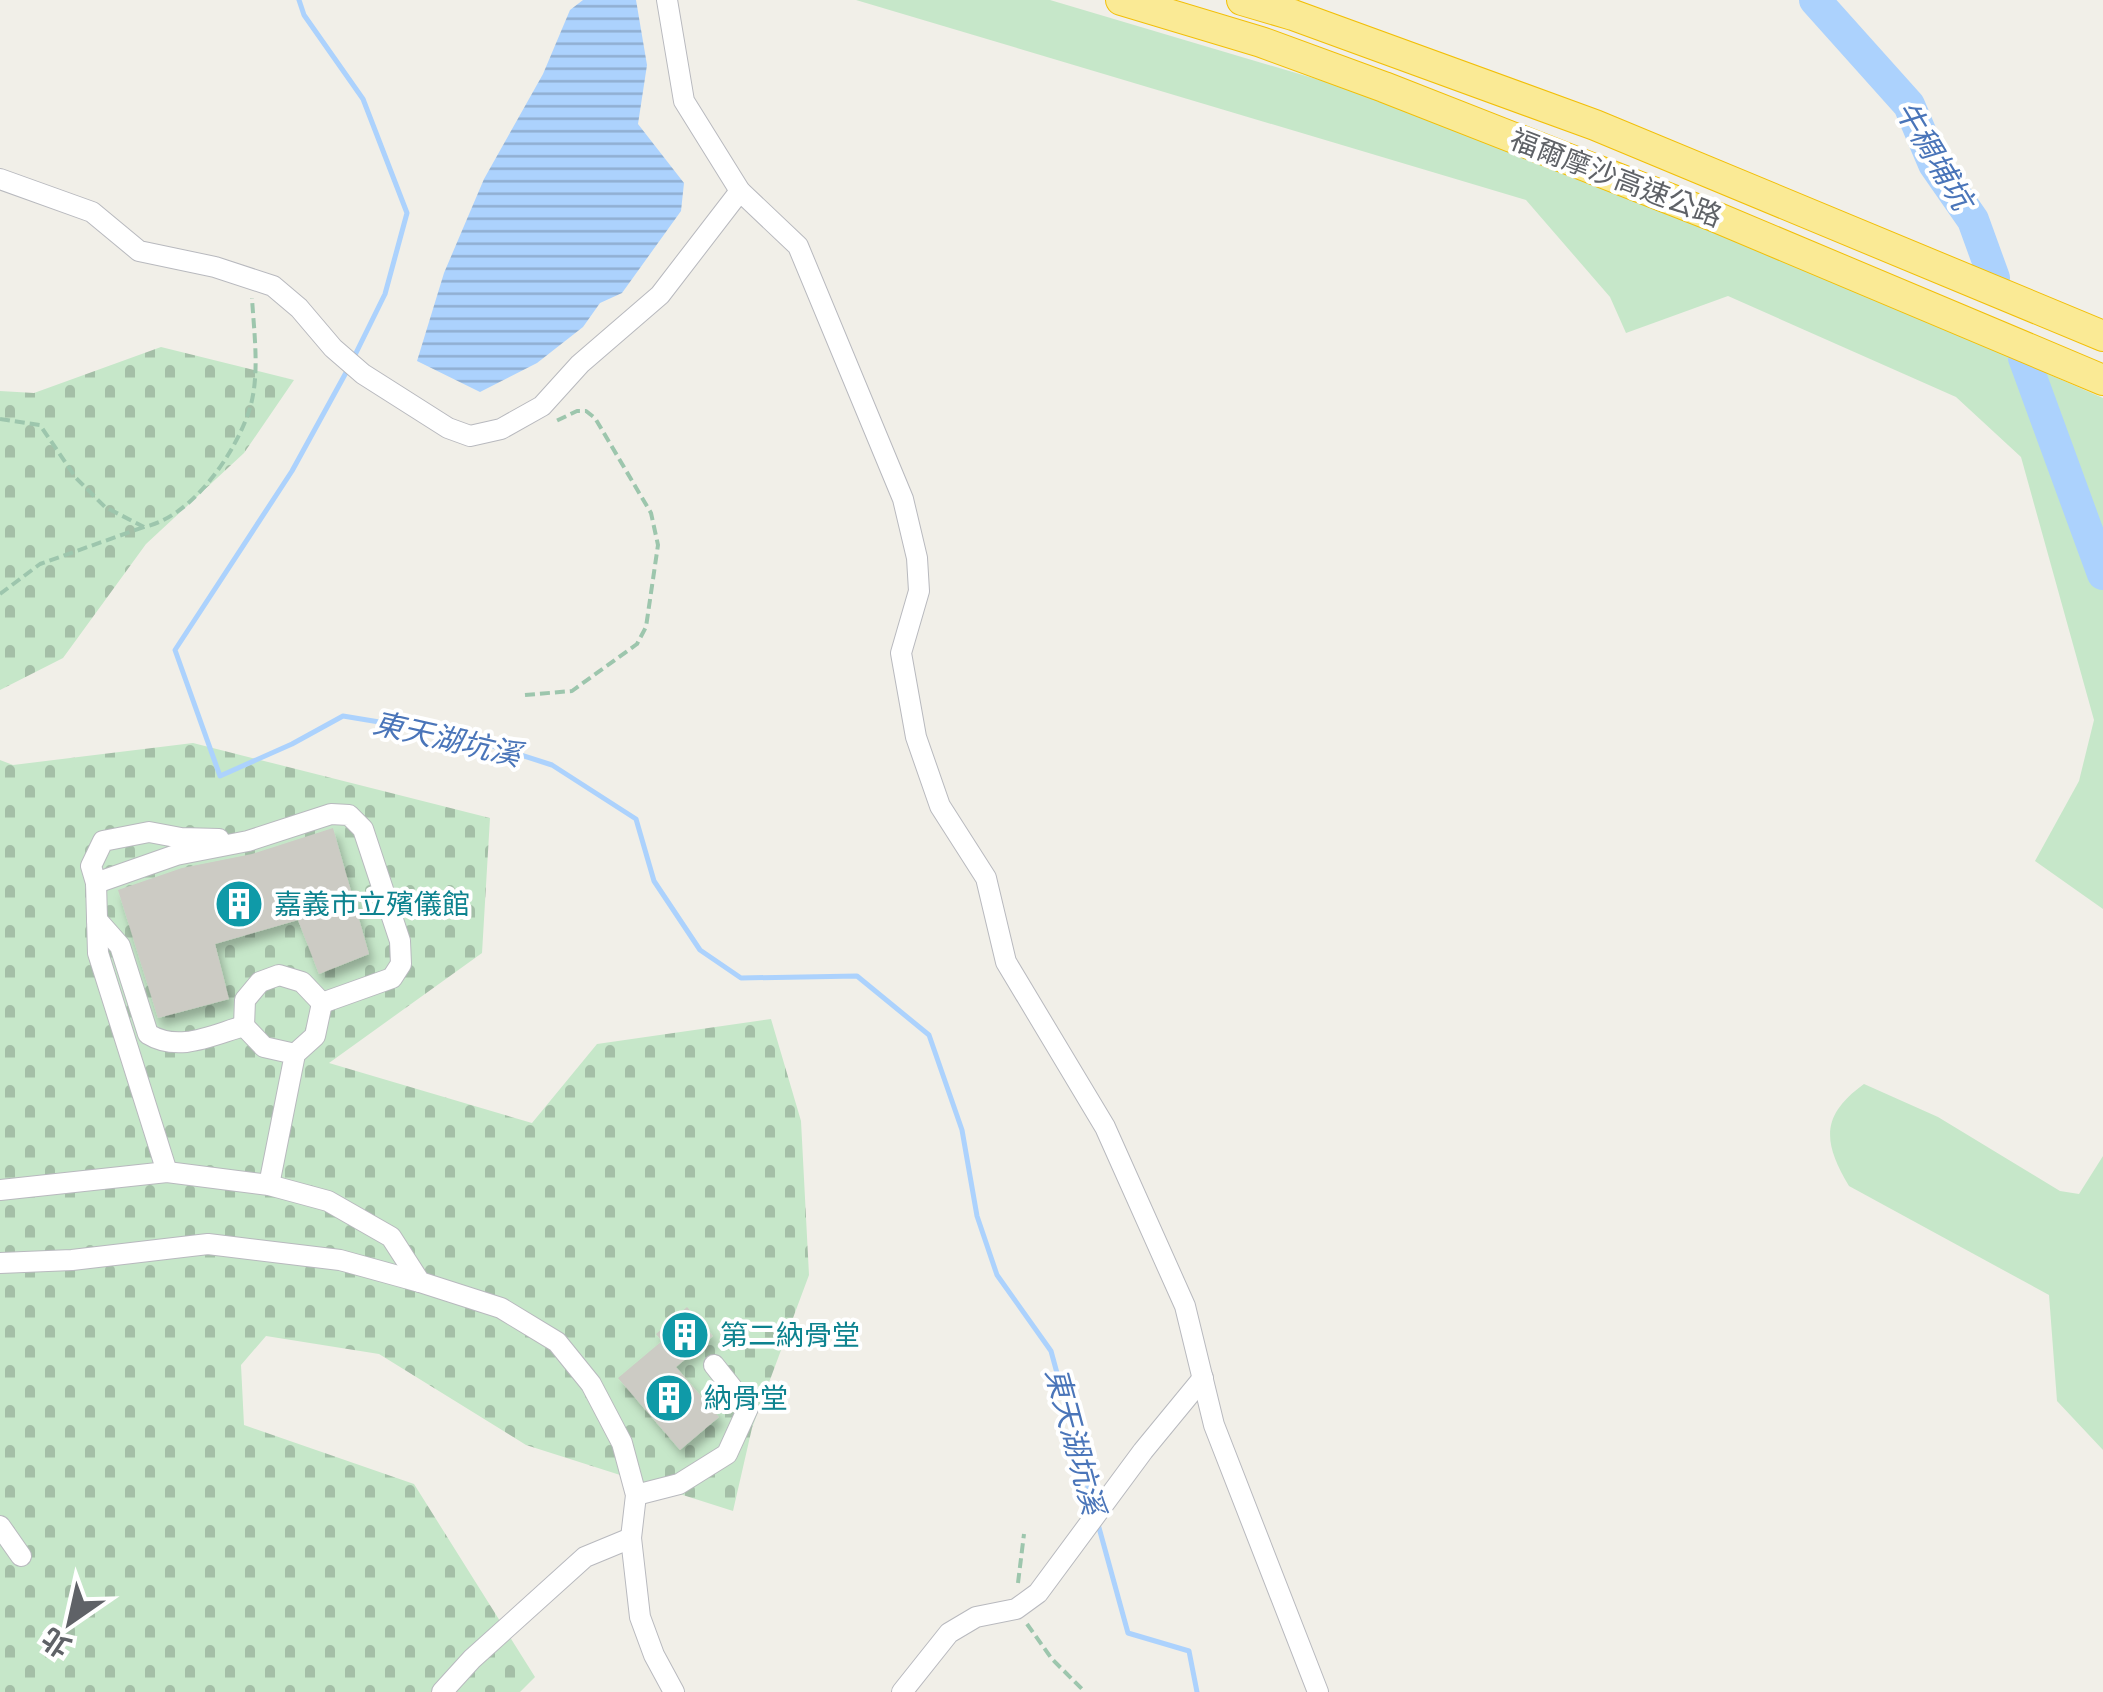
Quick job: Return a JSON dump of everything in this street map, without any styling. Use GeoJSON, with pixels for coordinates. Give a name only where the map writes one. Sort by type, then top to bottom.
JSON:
{"type":"FeatureCollection","features":[{"type":"Feature","properties":{"kind":"highway","name":"福爾摩沙高速公路"},"geometry":{"type":"LineString","coordinates":[[1121,0],[1261,42],[1384,87],[1711,215],[2103,380]]}},
{"type":"Feature","properties":{"kind":"highway","name":"福爾摩沙高速公路"},"geometry":{"type":"LineString","coordinates":[[1242,0],[1595,125],[2103,336]]}},
{"type":"Feature","properties":{"kind":"street"},"geometry":{"type":"LineString","coordinates":[[666,0],[684,100],[740,191],[798,246],[902,499],[919,590],[901,653],[916,737],[940,806],[986,878],[1006,962],[1105,1127],[1185,1306],[1214,1425],[1318,1692]]}},
{"type":"Feature","properties":{"kind":"street"},"geometry":{"type":"LineString","coordinates":[[0,179],[92,212],[139,251],[273,286],[332,348],[363,374],[448,428],[470,436],[501,429],[542,406],[580,364],[660,295],[740,191]]}},
{"type":"Feature","properties":{"kind":"street"},"geometry":{"type":"LineString","coordinates":[[96,883],[176,856],[248,841],[331,814],[349,816],[363,830],[400,941],[401,964],[392,978],[322,1003]]}},
{"type":"Feature","properties":{"kind":"street"},"geometry":{"type":"LineString","coordinates":[[167,1172],[98,953],[96,883],[91,866],[102,842],[149,832],[181,838],[248,841]]}},
{"type":"Feature","properties":{"kind":"street"},"geometry":{"type":"LineString","coordinates":[[97,920],[120,946],[148,1034],[162,1043],[184,1044],[244,1026]]}},
{"type":"Feature","properties":{"kind":"street"},"geometry":{"type":"LineString","coordinates":[[295,1054],[264,1046],[244,1026],[246,1000],[260,982],[279,975],[302,982],[322,1003]]}},
{"type":"Feature","properties":{"kind":"street"},"geometry":{"type":"LineString","coordinates":[[269,1185],[295,1054],[315,1036],[322,1003]]}},
{"type":"Feature","properties":{"kind":"street"},"geometry":{"type":"LineString","coordinates":[[0,1190],[167,1172],[269,1185],[328,1201],[392,1237],[420,1282]]}},
{"type":"Feature","properties":{"kind":"street"},"geometry":{"type":"LineString","coordinates":[[0,1263],[72,1260],[208,1244],[340,1260],[502,1308],[557,1342],[590,1384],[622,1443],[636,1495],[631,1538],[640,1617],[674,1692]]}},
{"type":"Feature","properties":{"kind":"street"},"geometry":{"type":"LineString","coordinates":[[636,1495],[679,1484],[728,1454],[748,1408],[714,1365]]}},
{"type":"Feature","properties":{"kind":"street"},"geometry":{"type":"LineString","coordinates":[[902,1692],[949,1633],[976,1617],[1016,1609],[1038,1592],[1203,1378]]}},
{"type":"Feature","properties":{"kind":"street"},"geometry":{"type":"LineString","coordinates":[[0,1526],[21,1556]]}},
{"type":"Feature","properties":{"kind":"street"},"geometry":{"type":"LineString","coordinates":[[442,1692],[472,1659],[585,1557],[631,1538]]}},
{"type":"Feature","properties":{"kind":"path"},"geometry":{"type":"LineString","coordinates":[[0,594],[40,564],[174,517],[208,485],[250,407],[255,372],[252,278]]}},
{"type":"Feature","properties":{"kind":"path"},"geometry":{"type":"LineString","coordinates":[[525,695],[572,690],[637,644],[646,628],[657,571],[658,546],[652,512],[594,418],[586,411],[577,411],[549,425]]}},
{"type":"Feature","properties":{"kind":"path"},"geometry":{"type":"LineString","coordinates":[[0,420],[40,425],[76,478],[105,507],[144,528]]}},
{"type":"Feature","properties":{"kind":"path"},"geometry":{"type":"LineString","coordinates":[[1024,1534],[1016,1609],[1052,1658],[1085,1692]]}},
{"type":"Feature","properties":{"kind":"green space"},"geometry":{"type":"Polygon","coordinates":[[[856,0],[1050,0],[1397,103],[1696,220],[2103,398],[2103,909],[2035,861],[2079,781],[2094,720],[2021,457],[1956,397],[1728,296],[1626,333],[1610,297],[1526,200],[856,0]]]}},
{"type":"Feature","properties":{"kind":"green space"},"geometry":{"type":"Polygon","coordinates":[[[161,347],[294,380],[244,453],[146,544],[63,658],[0,690],[0,391],[34,393],[161,347]]]}},
{"type":"Feature","properties":{"kind":"green space"},"geometry":{"type":"Polygon","coordinates":[[[193,743],[490,818],[482,953],[329,1063],[532,1123],[597,1044],[771,1019],[801,1121],[809,1275],[752,1428],[733,1511],[526,1445],[379,1354],[266,1336],[241,1365],[244,1425],[414,1484],[535,1677],[520,1692],[0,1692],[0,760],[13,765],[193,743]]]}},
{"type":"Feature","properties":{"kind":"green space"},"geometry":{"type":"Polygon","coordinates":[[[1864,1084],[1938,1117],[2060,1191],[2079,1194],[2103,1156],[2103,1450],[2057,1401],[2049,1295],[1849,1186],[1834,1156],[1830,1130],[1839,1107],[1864,1084]]]}},
{"type":"Feature","properties":{"kind":"water"},"geometry":{"type":"Polygon","coordinates":[[[583,0],[636,0],[647,65],[638,124],[684,183],[681,211],[622,293],[600,303],[583,327],[537,363],[480,392],[417,361],[444,273],[484,179],[543,74],[570,10],[583,0]]]}},
{"type":"Feature","properties":{"kind":"building","name":"嘉義市立殯儀館"},"geometry":{"type":"Polygon","coordinates":[[[333,828],[369,954],[319,974],[298,920],[215,944],[229,999],[158,1018],[118,890],[182,868],[252,854],[333,828]]]}},
{"type":"Feature","properties":{"kind":"building","name":"納骨堂"},"geometry":{"type":"Polygon","coordinates":[[[687,1307],[713,1336],[676,1367],[719,1417],[680,1450],[618,1378],[662,1341],[656,1334],[687,1307]]]}},
{"type":"Feature","properties":{"kind":"waterway","name":"東天湖坑溪"},"geometry":{"type":"LineString","coordinates":[[299,0],[304,15],[363,99],[407,213],[385,294],[353,359]]}},
{"type":"Feature","properties":{"kind":"waterway","name":"牛稠埔坑"},"geometry":{"type":"LineString","coordinates":[[1815,0],[1909,105],[1934,164],[1973,220],[1994,278]]}},
{"type":"Feature","properties":{"kind":"waterway","name":"牛稠埔坑"},"geometry":{"type":"LineString","coordinates":[[2024,358],[2103,574]]}},
{"type":"Feature","properties":{"kind":"waterway","name":"東天湖坑溪"},"geometry":{"type":"LineString","coordinates":[[348,369],[292,471],[175,650],[220,776],[343,716],[458,735],[552,765],[636,819],[654,881],[700,950],[741,978],[857,976],[929,1035],[962,1130],[977,1216],[997,1275],[1051,1351],[1094,1509]]}},
{"type":"Feature","properties":{"kind":"waterway","name":"東天湖坑溪"},"geometry":{"type":"LineString","coordinates":[[1098,1524],[1128,1633],[1189,1651],[1197,1692]]}},
{"type":"Feature","properties":{"kind":"place","name":"嘉義市立殯儀館"},"geometry":{"type":"Point","coordinates":[239,904]}},
{"type":"Feature","properties":{"kind":"place","name":"第二納骨堂"},"geometry":{"type":"Point","coordinates":[685,1335]}},
{"type":"Feature","properties":{"kind":"place","name":"納骨堂"},"geometry":{"type":"Point","coordinates":[669,1398]}}]}
